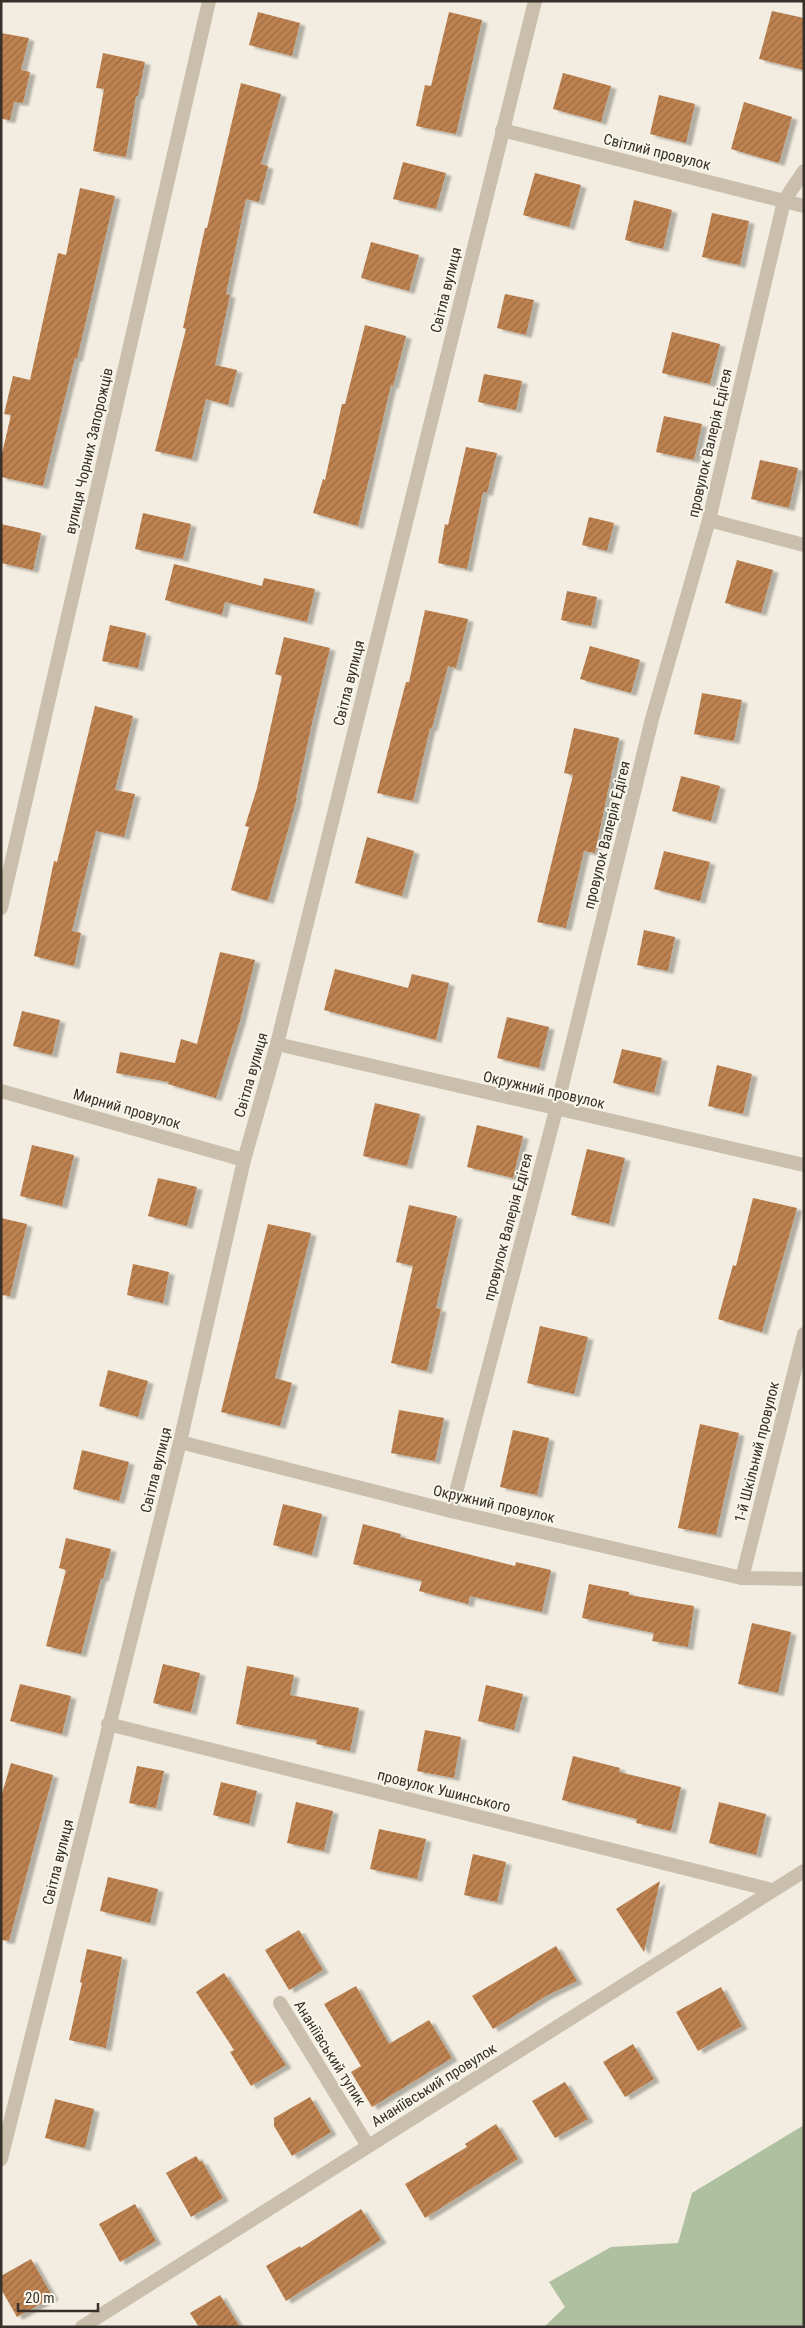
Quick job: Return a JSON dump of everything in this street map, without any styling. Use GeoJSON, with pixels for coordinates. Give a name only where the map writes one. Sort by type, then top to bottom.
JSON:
{"type":"FeatureCollection","features":[{"type":"Feature","properties":{"kind":"street","name":"вулиця Чорних Запорожців"},"geometry":{"type":"LineString","coordinates":[[1,908],[209,1]]}},
{"type":"Feature","properties":{"kind":"street","name":"Світла вулиця"},"geometry":{"type":"LineString","coordinates":[[1,2159],[108,1724],[180,1442],[244,1160],[277,1044],[535,1]]}},
{"type":"Feature","properties":{"kind":"street","name":"Світлий провулок"},"geometry":{"type":"LineString","coordinates":[[502,130],[804,206]]}},
{"type":"Feature","properties":{"kind":"street","name":"провулок Валерія Едігея"},"geometry":{"type":"LineString","coordinates":[[451,1511],[556,1110],[652,719],[709,520],[784,201],[804,171]]}},
{"type":"Feature","properties":{"kind":"street"},"geometry":{"type":"LineString","coordinates":[[709,520],[804,545]]}},
{"type":"Feature","properties":{"kind":"street","name":"Окружний провулок"},"geometry":{"type":"LineString","coordinates":[[277,1044],[556,1110],[804,1165]]}},
{"type":"Feature","properties":{"kind":"street","name":"Мирний провулок"},"geometry":{"type":"LineString","coordinates":[[1,1090],[244,1160]]}},
{"type":"Feature","properties":{"kind":"street","name":"1-й Шкільний провулок"},"geometry":{"type":"LineString","coordinates":[[742,1578],[804,1334]]}},
{"type":"Feature","properties":{"kind":"street","name":"Окружний провулок"},"geometry":{"type":"LineString","coordinates":[[180,1442],[451,1511],[742,1578],[804,1579]]}},
{"type":"Feature","properties":{"kind":"street","name":"провулок Ушинського"},"geometry":{"type":"LineString","coordinates":[[108,1724],[772,1890]]}},
{"type":"Feature","properties":{"kind":"street","name":"Ананіївський провулок"},"geometry":{"type":"LineString","coordinates":[[82,2327],[804,1871]]}},
{"type":"Feature","properties":{"kind":"street","name":"Ананіївський тупик"},"geometry":{"type":"LineString","coordinates":[[280,2003],[368,2146]]}},
{"type":"Feature","properties":{"kind":"green space"},"geometry":{"type":"Polygon","coordinates":[[[804,2125],[804,2327],[544,2327],[565,2307],[549,2282],[611,2247],[678,2243],[692,2193],[804,2125]]]}},
{"type":"Feature","properties":{"kind":"building"},"geometry":{"type":"Polygon","coordinates":[[[772,11],[804,18],[804,70],[759,59],[772,11]]]}},
{"type":"Feature","properties":{"kind":"building"},"geometry":{"type":"Polygon","coordinates":[[[258,12],[300,23],[292,56],[249,45],[258,12]]]}},
{"type":"Feature","properties":{"kind":"building"},"geometry":{"type":"Polygon","coordinates":[[[449,12],[482,20],[456,134],[416,126],[425,85],[431,86],[449,12]]]}},
{"type":"Feature","properties":{"kind":"building"},"geometry":{"type":"Polygon","coordinates":[[[1,33],[29,38],[21,70],[30,72],[23,103],[14,102],[10,120],[1,119],[1,33]]]}},
{"type":"Feature","properties":{"kind":"building"},"geometry":{"type":"Polygon","coordinates":[[[103,53],[145,62],[138,96],[136,96],[126,157],[93,151],[104,89],[96,88],[103,53]]]}},
{"type":"Feature","properties":{"kind":"building"},"geometry":{"type":"Polygon","coordinates":[[[563,73],[611,86],[601,122],[553,109],[563,73]]]}},
{"type":"Feature","properties":{"kind":"building"},"geometry":{"type":"Polygon","coordinates":[[[241,83],[281,94],[261,164],[268,166],[259,202],[246,199],[226,294],[230,295],[215,365],[237,370],[228,405],[206,399],[192,459],[155,451],[186,329],[183,328],[205,228],[207,228],[241,83]]]}},
{"type":"Feature","properties":{"kind":"building"},"geometry":{"type":"Polygon","coordinates":[[[659,95],[695,104],[686,143],[650,134],[659,95]]]}},
{"type":"Feature","properties":{"kind":"building"},"geometry":{"type":"Polygon","coordinates":[[[744,102],[792,117],[779,163],[731,149],[744,102]]]}},
{"type":"Feature","properties":{"kind":"building"},"geometry":{"type":"Polygon","coordinates":[[[403,162],[446,173],[436,209],[393,199],[403,162]]]}},
{"type":"Feature","properties":{"kind":"building"},"geometry":{"type":"Polygon","coordinates":[[[535,173],[581,185],[569,227],[523,215],[535,173]]]}},
{"type":"Feature","properties":{"kind":"building"},"geometry":{"type":"Polygon","coordinates":[[[80,188],[115,196],[77,359],[75,358],[43,486],[1,477],[1,458],[11,415],[4,414],[13,376],[30,380],[58,253],[66,255],[80,188]]]}},
{"type":"Feature","properties":{"kind":"building"},"geometry":{"type":"Polygon","coordinates":[[[634,200],[672,210],[663,249],[625,240],[634,200]]]}},
{"type":"Feature","properties":{"kind":"building"},"geometry":{"type":"Polygon","coordinates":[[[712,213],[749,221],[740,265],[702,257],[712,213]]]}},
{"type":"Feature","properties":{"kind":"building"},"geometry":{"type":"Polygon","coordinates":[[[371,242],[419,255],[409,291],[361,278],[371,242]]]}},
{"type":"Feature","properties":{"kind":"building"},"geometry":{"type":"Polygon","coordinates":[[[505,294],[534,300],[526,335],[497,328],[505,294]]]}},
{"type":"Feature","properties":{"kind":"building"},"geometry":{"type":"Polygon","coordinates":[[[365,325],[406,336],[393,386],[391,385],[358,526],[313,513],[323,479],[325,480],[342,404],[345,404],[365,325]]]}},
{"type":"Feature","properties":{"kind":"building"},"geometry":{"type":"Polygon","coordinates":[[[672,332],[720,344],[710,384],[662,373],[672,332]]]}},
{"type":"Feature","properties":{"kind":"building"},"geometry":{"type":"Polygon","coordinates":[[[484,374],[522,381],[516,410],[478,402],[484,374]]]}},
{"type":"Feature","properties":{"kind":"building"},"geometry":{"type":"Polygon","coordinates":[[[664,416],[702,424],[694,460],[656,452],[664,416]]]}},
{"type":"Feature","properties":{"kind":"building"},"geometry":{"type":"Polygon","coordinates":[[[466,447],[497,453],[487,493],[483,492],[467,569],[438,563],[445,524],[448,525],[466,447]]]}},
{"type":"Feature","properties":{"kind":"building"},"geometry":{"type":"Polygon","coordinates":[[[760,460],[798,468],[789,508],[751,499],[760,460]]]}},
{"type":"Feature","properties":{"kind":"building"},"geometry":{"type":"Polygon","coordinates":[[[143,513],[191,524],[183,559],[135,549],[143,513]]]}},
{"type":"Feature","properties":{"kind":"building"},"geometry":{"type":"Polygon","coordinates":[[[589,517],[614,523],[607,551],[582,545],[589,517]]]}},
{"type":"Feature","properties":{"kind":"building"},"geometry":{"type":"Polygon","coordinates":[[[1,524],[41,533],[33,570],[1,563],[1,524]]]}},
{"type":"Feature","properties":{"kind":"building"},"geometry":{"type":"Polygon","coordinates":[[[737,560],[773,570],[761,613],[725,603],[737,560]]]}},
{"type":"Feature","properties":{"kind":"building"},"geometry":{"type":"Polygon","coordinates":[[[174,564],[262,586],[264,578],[315,589],[307,622],[225,602],[222,615],[165,600],[174,564]]]}},
{"type":"Feature","properties":{"kind":"building"},"geometry":{"type":"Polygon","coordinates":[[[567,591],[597,597],[591,626],[561,620],[567,591]]]}},
{"type":"Feature","properties":{"kind":"building"},"geometry":{"type":"Polygon","coordinates":[[[425,610],[468,619],[456,668],[448,666],[432,728],[430,728],[413,801],[377,793],[406,682],[409,682],[425,610]]]}},
{"type":"Feature","properties":{"kind":"building"},"geometry":{"type":"Polygon","coordinates":[[[110,625],[146,633],[138,668],[102,661],[110,625]]]}},
{"type":"Feature","properties":{"kind":"building"},"geometry":{"type":"Polygon","coordinates":[[[284,637],[330,648],[297,798],[268,901],[231,890],[249,827],[245,826],[257,788],[282,676],[275,674],[284,637]]]}},
{"type":"Feature","properties":{"kind":"building"},"geometry":{"type":"Polygon","coordinates":[[[590,646],[640,660],[631,693],[580,679],[590,646]]]}},
{"type":"Feature","properties":{"kind":"building"},"geometry":{"type":"Polygon","coordinates":[[[702,693],[742,700],[734,741],[694,734],[702,693]]]}},
{"type":"Feature","properties":{"kind":"building"},"geometry":{"type":"Polygon","coordinates":[[[95,706],[133,716],[115,790],[135,794],[124,837],[96,831],[72,931],[81,933],[74,966],[34,956],[54,861],[57,862],[95,706]]]}},
{"type":"Feature","properties":{"kind":"building"},"geometry":{"type":"Polygon","coordinates":[[[574,728],[619,738],[595,853],[584,851],[566,928],[537,922],[573,775],[564,773],[574,728]]]}},
{"type":"Feature","properties":{"kind":"building"},"geometry":{"type":"Polygon","coordinates":[[[681,776],[720,786],[711,821],[672,811],[681,776]]]}},
{"type":"Feature","properties":{"kind":"building"},"geometry":{"type":"Polygon","coordinates":[[[367,837],[414,851],[402,896],[355,883],[367,837]]]}},
{"type":"Feature","properties":{"kind":"building"},"geometry":{"type":"Polygon","coordinates":[[[664,851],[710,862],[700,901],[654,889],[664,851]]]}},
{"type":"Feature","properties":{"kind":"building"},"geometry":{"type":"Polygon","coordinates":[[[644,930],[675,937],[668,971],[637,965],[644,930]]]}},
{"type":"Feature","properties":{"kind":"building"},"geometry":{"type":"Polygon","coordinates":[[[220,952],[255,960],[240,1021],[216,1098],[168,1084],[169,1082],[116,1073],[120,1052],[175,1063],[181,1039],[197,1044],[220,952]]]}},
{"type":"Feature","properties":{"kind":"building"},"geometry":{"type":"Polygon","coordinates":[[[335,969],[408,988],[412,974],[449,983],[436,1040],[324,1010],[335,969]]]}},
{"type":"Feature","properties":{"kind":"building"},"geometry":{"type":"Polygon","coordinates":[[[22,1011],[60,1020],[52,1055],[13,1046],[22,1011]]]}},
{"type":"Feature","properties":{"kind":"building"},"geometry":{"type":"Polygon","coordinates":[[[507,1017],[549,1027],[539,1068],[497,1058],[507,1017]]]}},
{"type":"Feature","properties":{"kind":"building"},"geometry":{"type":"Polygon","coordinates":[[[622,1049],[662,1058],[654,1093],[613,1083],[622,1049]]]}},
{"type":"Feature","properties":{"kind":"building"},"geometry":{"type":"Polygon","coordinates":[[[717,1065],[752,1074],[743,1114],[708,1106],[717,1065]]]}},
{"type":"Feature","properties":{"kind":"building"},"geometry":{"type":"Polygon","coordinates":[[[375,1103],[420,1114],[407,1166],[363,1156],[375,1103]]]}},
{"type":"Feature","properties":{"kind":"building"},"geometry":{"type":"Polygon","coordinates":[[[477,1125],[523,1136],[513,1178],[467,1167],[477,1125]]]}},
{"type":"Feature","properties":{"kind":"building"},"geometry":{"type":"Polygon","coordinates":[[[32,1145],[74,1155],[62,1206],[20,1196],[32,1145]]]}},
{"type":"Feature","properties":{"kind":"building"},"geometry":{"type":"Polygon","coordinates":[[[587,1149],[625,1158],[609,1224],[571,1215],[587,1149]]]}},
{"type":"Feature","properties":{"kind":"building"},"geometry":{"type":"Polygon","coordinates":[[[158,1178],[197,1187],[187,1226],[148,1216],[158,1178]]]}},
{"type":"Feature","properties":{"kind":"building"},"geometry":{"type":"Polygon","coordinates":[[[753,1198],[797,1208],[762,1332],[718,1319],[733,1265],[736,1266],[753,1198]]]}},
{"type":"Feature","properties":{"kind":"building"},"geometry":{"type":"Polygon","coordinates":[[[409,1205],[457,1216],[436,1308],[441,1309],[427,1371],[391,1363],[413,1266],[396,1262],[409,1205]]]}},
{"type":"Feature","properties":{"kind":"building"},"geometry":{"type":"Polygon","coordinates":[[[1,1218],[27,1224],[10,1296],[1,1295],[1,1218]]]}},
{"type":"Feature","properties":{"kind":"building"},"geometry":{"type":"Polygon","coordinates":[[[268,1224],[311,1233],[275,1378],[292,1383],[280,1426],[221,1412],[268,1224]]]}},
{"type":"Feature","properties":{"kind":"building"},"geometry":{"type":"Polygon","coordinates":[[[133,1264],[169,1272],[163,1303],[127,1295],[133,1264]]]}},
{"type":"Feature","properties":{"kind":"building"},"geometry":{"type":"Polygon","coordinates":[[[540,1326],[588,1337],[574,1394],[527,1383],[540,1326]]]}},
{"type":"Feature","properties":{"kind":"building"},"geometry":{"type":"Polygon","coordinates":[[[108,1370],[148,1381],[138,1417],[99,1406],[108,1370]]]}},
{"type":"Feature","properties":{"kind":"building"},"geometry":{"type":"Polygon","coordinates":[[[399,1410],[444,1418],[435,1461],[391,1453],[399,1410]]]}},
{"type":"Feature","properties":{"kind":"building"},"geometry":{"type":"Polygon","coordinates":[[[700,1424],[739,1433],[716,1535],[678,1528],[700,1424]]]}},
{"type":"Feature","properties":{"kind":"building"},"geometry":{"type":"Polygon","coordinates":[[[513,1430],[549,1438],[537,1495],[500,1487],[513,1430]]]}},
{"type":"Feature","properties":{"kind":"building"},"geometry":{"type":"Polygon","coordinates":[[[82,1450],[129,1462],[119,1501],[73,1489],[82,1450]]]}},
{"type":"Feature","properties":{"kind":"building"},"geometry":{"type":"Polygon","coordinates":[[[283,1504],[322,1514],[312,1555],[273,1545],[283,1504]]]}},
{"type":"Feature","properties":{"kind":"building"},"geometry":{"type":"Polygon","coordinates":[[[363,1524],[401,1534],[400,1537],[515,1566],[516,1562],[551,1570],[542,1612],[470,1596],[468,1604],[419,1591],[422,1581],[353,1564],[363,1524]]]}},
{"type":"Feature","properties":{"kind":"building"},"geometry":{"type":"Polygon","coordinates":[[[66,1538],[111,1549],[103,1579],[101,1578],[81,1654],[46,1646],[66,1570],[59,1568],[66,1538]]]}},
{"type":"Feature","properties":{"kind":"building"},"geometry":{"type":"Polygon","coordinates":[[[589,1584],[629,1592],[629,1595],[694,1606],[688,1647],[652,1641],[654,1633],[582,1618],[589,1584]]]}},
{"type":"Feature","properties":{"kind":"building"},"geometry":{"type":"Polygon","coordinates":[[[752,1623],[791,1632],[778,1693],[738,1684],[752,1623]]]}},
{"type":"Feature","properties":{"kind":"building"},"geometry":{"type":"Polygon","coordinates":[[[163,1664],[200,1673],[191,1712],[153,1703],[163,1664]]]}},
{"type":"Feature","properties":{"kind":"building"},"geometry":{"type":"Polygon","coordinates":[[[247,1666],[294,1675],[290,1695],[359,1708],[350,1751],[316,1744],[317,1740],[236,1724],[247,1666]]]}},
{"type":"Feature","properties":{"kind":"building"},"geometry":{"type":"Polygon","coordinates":[[[20,1684],[71,1696],[62,1734],[10,1721],[20,1684]]]}},
{"type":"Feature","properties":{"kind":"building"},"geometry":{"type":"Polygon","coordinates":[[[486,1685],[523,1694],[514,1730],[478,1721],[486,1685]]]}},
{"type":"Feature","properties":{"kind":"building"},"geometry":{"type":"Polygon","coordinates":[[[425,1730],[461,1737],[454,1778],[417,1771],[425,1730]]]}},
{"type":"Feature","properties":{"kind":"building"},"geometry":{"type":"Polygon","coordinates":[[[573,1756],[620,1768],[619,1772],[681,1787],[671,1831],[636,1823],[637,1819],[562,1800],[573,1756]]]}},
{"type":"Feature","properties":{"kind":"building"},"geometry":{"type":"Polygon","coordinates":[[[11,1763],[53,1775],[9,1941],[1,1940],[1,1797],[11,1763]]]}},
{"type":"Feature","properties":{"kind":"building"},"geometry":{"type":"Polygon","coordinates":[[[137,1766],[164,1771],[156,1808],[129,1803],[137,1766]]]}},
{"type":"Feature","properties":{"kind":"building"},"geometry":{"type":"Polygon","coordinates":[[[221,1782],[257,1791],[249,1824],[213,1815],[221,1782]]]}},
{"type":"Feature","properties":{"kind":"building"},"geometry":{"type":"Polygon","coordinates":[[[296,1802],[333,1811],[324,1851],[287,1843],[296,1802]]]}},
{"type":"Feature","properties":{"kind":"building"},"geometry":{"type":"Polygon","coordinates":[[[719,1802],[766,1814],[756,1855],[709,1843],[719,1802]]]}},
{"type":"Feature","properties":{"kind":"building"},"geometry":{"type":"Polygon","coordinates":[[[379,1829],[426,1839],[417,1879],[370,1869],[379,1829]]]}},
{"type":"Feature","properties":{"kind":"building"},"geometry":{"type":"Polygon","coordinates":[[[473,1854],[506,1862],[497,1902],[464,1895],[473,1854]]]}},
{"type":"Feature","properties":{"kind":"building"},"geometry":{"type":"Polygon","coordinates":[[[108,1877],[158,1889],[150,1923],[100,1911],[108,1877]]]}},
{"type":"Feature","properties":{"kind":"building"},"geometry":{"type":"Polygon","coordinates":[[[660,1881],[644,1952],[616,1909],[660,1881]]]}},
{"type":"Feature","properties":{"kind":"building"},"geometry":{"type":"Polygon","coordinates":[[[299,1930],[323,1970],[289,1990],[265,1950],[299,1930]]]}},
{"type":"Feature","properties":{"kind":"building"},"geometry":{"type":"Polygon","coordinates":[[[556,1946],[577,1981],[546,1996],[493,2029],[472,1996],[556,1946]]]}},
{"type":"Feature","properties":{"kind":"building"},"geometry":{"type":"Polygon","coordinates":[[[87,1949],[122,1957],[106,2048],[69,2040],[82,1983],[80,1982],[87,1949]]]}},
{"type":"Feature","properties":{"kind":"building"},"geometry":{"type":"Polygon","coordinates":[[[224,1973],[286,2065],[251,2086],[230,2052],[234,2050],[196,1992],[224,1973]]]}},
{"type":"Feature","properties":{"kind":"building"},"geometry":{"type":"Polygon","coordinates":[[[356,1986],[389,2044],[429,2020],[452,2058],[372,2107],[351,2072],[361,2066],[324,2004],[356,1986]]]}},
{"type":"Feature","properties":{"kind":"building"},"geometry":{"type":"Polygon","coordinates":[[[721,1987],[742,2026],[698,2051],[676,2012],[721,1987]]]}},
{"type":"Feature","properties":{"kind":"building"},"geometry":{"type":"Polygon","coordinates":[[[633,2044],[654,2079],[625,2097],[603,2062],[633,2044]]]}},
{"type":"Feature","properties":{"kind":"building"},"geometry":{"type":"Polygon","coordinates":[[[565,2082],[588,2119],[555,2138],[532,2101],[565,2082]]]}},
{"type":"Feature","properties":{"kind":"building"},"geometry":{"type":"Polygon","coordinates":[[[310,2097],[331,2132],[292,2156],[274,2126],[274,2118],[310,2097]]]}},
{"type":"Feature","properties":{"kind":"building"},"geometry":{"type":"Polygon","coordinates":[[[55,2099],[94,2109],[85,2148],[45,2138],[55,2099]]]}},
{"type":"Feature","properties":{"kind":"building"},"geometry":{"type":"Polygon","coordinates":[[[496,2124],[518,2159],[425,2218],[405,2184],[467,2147],[465,2144],[496,2124]]]}},
{"type":"Feature","properties":{"kind":"building"},"geometry":{"type":"Polygon","coordinates":[[[196,2156],[200,2162],[202,2161],[223,2198],[191,2217],[166,2173],[196,2156]]]}},
{"type":"Feature","properties":{"kind":"building"},"geometry":{"type":"Polygon","coordinates":[[[135,2204],[156,2241],[120,2262],[99,2224],[135,2204]]]}},
{"type":"Feature","properties":{"kind":"building"},"geometry":{"type":"Polygon","coordinates":[[[361,2209],[381,2240],[286,2301],[266,2266],[300,2246],[301,2248],[361,2209]]]}},
{"type":"Feature","properties":{"kind":"building"},"geometry":{"type":"Polygon","coordinates":[[[31,2259],[53,2297],[17,2317],[1,2289],[1,2276],[31,2259]]]}},
{"type":"Feature","properties":{"kind":"building"},"geometry":{"type":"Polygon","coordinates":[[[220,2295],[240,2327],[199,2327],[190,2313],[220,2295]]]}}]}
